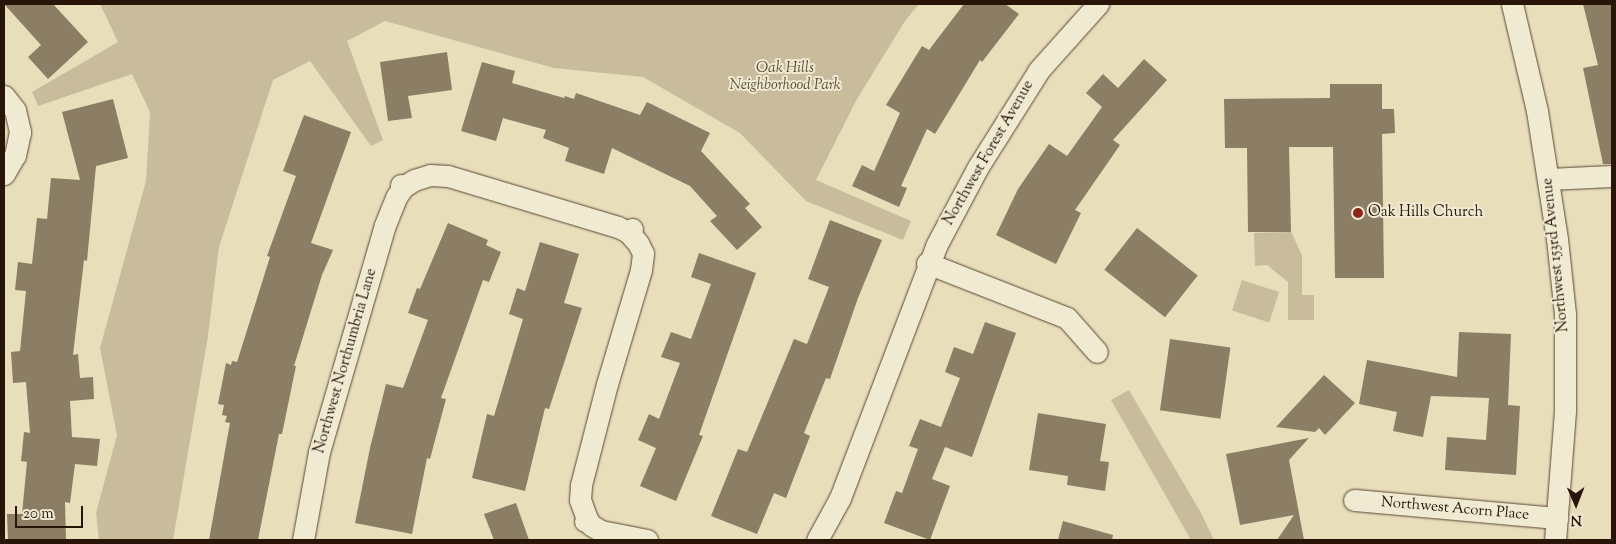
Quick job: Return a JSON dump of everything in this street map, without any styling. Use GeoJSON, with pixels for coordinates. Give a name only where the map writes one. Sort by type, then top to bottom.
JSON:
{"type":"FeatureCollection","features":[{"type":"Feature","properties":{"kind":"street","name":"Northwest Forest Avenue"},"geometry":{"type":"LineString","coordinates":[[817,540],[840,498],[928,263],[978,167],[1018,100],[1039,70],[1098,4]]}},
{"type":"Feature","properties":{"kind":"street","name":"Northwest 153rd Avenue"},"geometry":{"type":"LineString","coordinates":[[1512,4],[1537,111],[1548,179],[1565,314],[1565,411],[1555,540]]}},
{"type":"Feature","properties":{"kind":"street"},"geometry":{"type":"LineString","coordinates":[[4,96],[15,110],[20,132],[15,155],[4,174]]}},
{"type":"Feature","properties":{"kind":"street","name":"Northwest Northumbria Lane"},"geometry":{"type":"LineString","coordinates":[[303,540],[325,433],[385,225],[402,186],[430,175],[448,176],[630,230],[638,243],[642,253],[642,270],[607,384],[581,485],[580,500],[586,520],[601,531],[647,540]]}},
{"type":"Feature","properties":{"kind":"street"},"geometry":{"type":"LineString","coordinates":[[1548,179],[1612,176]]}},
{"type":"Feature","properties":{"kind":"street"},"geometry":{"type":"LineString","coordinates":[[928,263],[1067,318],[1097,352]]}},
{"type":"Feature","properties":{"kind":"street","name":"Northwest Acorn Place"},"geometry":{"type":"LineString","coordinates":[[1354,500],[1557,518]]}},
{"type":"Feature","properties":{"kind":"green space","name":"Oak Hills Neighborhood Park"},"geometry":{"type":"Polygon","coordinates":[[[100,4],[919,4],[905,21],[857,99],[816,180],[911,221],[903,240],[806,201],[740,133],[643,77],[554,68],[385,21],[347,41],[383,140],[371,146],[310,61],[273,80],[219,247],[208,336],[173,540],[99,540],[96,513],[117,435],[100,348],[146,181],[150,112],[132,74],[38,106],[32,92],[118,42],[100,4]]]}},
{"type":"Feature","properties":{"kind":"green space"},"geometry":{"type":"Polygon","coordinates":[[[1291,232],[1302,255],[1302,295],[1314,295],[1314,320],[1288,320],[1288,282],[1267,265],[1255,266],[1254,233],[1291,232]]]}},
{"type":"Feature","properties":{"kind":"green space"},"geometry":{"type":"Polygon","coordinates":[[[1242,280],[1279,292],[1269,322],[1232,310],[1242,280]]]}},
{"type":"Feature","properties":{"kind":"green space"},"geometry":{"type":"Polygon","coordinates":[[[1129,390],[1201,513],[1214,540],[1191,540],[1111,400],[1129,390]]]}},
{"type":"Feature","properties":{"kind":"building"},"geometry":{"type":"Polygon","coordinates":[[[4,4],[53,4],[88,42],[48,79],[28,57],[41,45],[4,4]]]}},
{"type":"Feature","properties":{"kind":"building"},"geometry":{"type":"Polygon","coordinates":[[[964,4],[1005,4],[1019,14],[982,62],[980,60],[935,134],[927,129],[901,186],[907,188],[899,207],[852,186],[862,165],[874,171],[900,113],[886,105],[922,46],[929,50],[964,4]]]}},
{"type":"Feature","properties":{"kind":"building"},"geometry":{"type":"Polygon","coordinates":[[[1583,4],[1612,4],[1612,164],[1603,164],[1583,68],[1598,65],[1583,4]]]}},
{"type":"Feature","properties":{"kind":"building"},"geometry":{"type":"Polygon","coordinates":[[[447,52],[452,90],[408,96],[412,118],[388,121],[380,62],[447,52]]]}},
{"type":"Feature","properties":{"kind":"building"},"geometry":{"type":"Polygon","coordinates":[[[1144,59],[1167,80],[1113,140],[1120,145],[1075,210],[1081,213],[1056,264],[996,235],[1018,189],[1049,144],[1067,156],[1102,107],[1086,93],[1103,74],[1118,88],[1144,59]]]}},
{"type":"Feature","properties":{"kind":"building"},"geometry":{"type":"Polygon","coordinates":[[[482,62],[515,71],[512,83],[564,98],[565,96],[574,99],[576,93],[640,115],[647,102],[710,133],[701,151],[750,204],[745,208],[762,227],[737,250],[710,221],[717,216],[690,186],[612,148],[604,174],[565,161],[569,148],[543,138],[546,130],[503,118],[496,141],[461,131],[482,62]]]}},
{"type":"Feature","properties":{"kind":"building","name":"Oak Hills Church"},"geometry":{"type":"Polygon","coordinates":[[[1330,84],[1382,84],[1382,109],[1394,109],[1395,133],[1382,134],[1384,278],[1335,278],[1333,147],[1289,147],[1291,232],[1248,232],[1247,148],[1225,148],[1224,99],[1330,98],[1330,84]]]}},
{"type":"Feature","properties":{"kind":"building"},"geometry":{"type":"Polygon","coordinates":[[[113,99],[128,158],[96,166],[87,261],[84,260],[73,355],[78,354],[80,378],[93,377],[94,399],[70,401],[72,437],[100,439],[97,466],[75,464],[70,503],[65,502],[66,540],[8,540],[7,514],[22,514],[27,462],[21,461],[24,432],[30,433],[26,382],[13,383],[11,352],[20,351],[26,291],[15,290],[18,262],[32,264],[37,218],[47,219],[51,178],[80,180],[62,112],[113,99]]]}},
{"type":"Feature","properties":{"kind":"building"},"geometry":{"type":"Polygon","coordinates":[[[304,115],[351,132],[311,243],[333,250],[322,275],[294,366],[296,366],[282,434],[279,434],[258,540],[209,540],[230,423],[225,422],[227,416],[222,415],[224,405],[218,404],[226,363],[231,365],[232,361],[237,362],[270,257],[267,256],[296,176],[283,171],[304,115]]]}},
{"type":"Feature","properties":{"kind":"building"},"geometry":{"type":"Polygon","coordinates":[[[830,220],[882,240],[858,298],[830,379],[826,378],[804,433],[810,436],[786,498],[774,493],[757,534],[711,516],[738,449],[747,452],[794,339],[807,344],[829,287],[808,279],[830,220]]]}},
{"type":"Feature","properties":{"kind":"building"},"geometry":{"type":"Polygon","coordinates":[[[448,223],[488,240],[486,245],[501,252],[489,282],[483,280],[441,398],[446,399],[430,459],[427,458],[412,534],[355,523],[370,448],[386,384],[403,388],[428,320],[408,313],[417,288],[420,289],[448,223]]]}},
{"type":"Feature","properties":{"kind":"building"},"geometry":{"type":"Polygon","coordinates":[[[1137,228],[1198,275],[1165,317],[1104,270],[1137,228]]]}},
{"type":"Feature","properties":{"kind":"building"},"geometry":{"type":"Polygon","coordinates":[[[540,242],[579,254],[564,303],[582,308],[549,409],[545,408],[525,491],[472,478],[487,414],[494,416],[523,319],[509,314],[517,288],[525,291],[540,242]]]}},
{"type":"Feature","properties":{"kind":"building"},"geometry":{"type":"Polygon","coordinates":[[[699,253],[756,273],[699,435],[703,436],[676,501],[640,486],[656,448],[638,440],[649,414],[659,419],[680,363],[661,357],[671,332],[691,339],[711,284],[691,277],[699,253]]]}},
{"type":"Feature","properties":{"kind":"building"},"geometry":{"type":"Polygon","coordinates":[[[985,322],[1016,333],[972,457],[945,447],[932,479],[950,486],[930,540],[884,523],[896,491],[902,493],[918,449],[909,446],[920,419],[941,427],[960,378],[945,372],[954,347],[973,354],[985,322]]]}},
{"type":"Feature","properties":{"kind":"building"},"geometry":{"type":"Polygon","coordinates":[[[1459,332],[1511,334],[1508,405],[1520,406],[1516,475],[1445,470],[1447,437],[1486,440],[1489,398],[1431,396],[1423,437],[1393,431],[1397,412],[1359,404],[1367,360],[1457,377],[1459,332]]]}},
{"type":"Feature","properties":{"kind":"building"},"geometry":{"type":"Polygon","coordinates":[[[1170,339],[1230,347],[1220,419],[1160,410],[1170,339]]]}},
{"type":"Feature","properties":{"kind":"building"},"geometry":{"type":"Polygon","coordinates":[[[1324,375],[1355,403],[1325,435],[1319,428],[1315,432],[1276,427],[1324,375]]]}},
{"type":"Feature","properties":{"kind":"building"},"geometry":{"type":"Polygon","coordinates":[[[1038,413],[1106,424],[1100,461],[1109,462],[1105,491],[1067,485],[1068,476],[1029,470],[1038,413]]]}},
{"type":"Feature","properties":{"kind":"building"},"geometry":{"type":"Polygon","coordinates":[[[1309,438],[1289,460],[1304,540],[1277,540],[1294,515],[1240,525],[1226,454],[1309,438]]]}},
{"type":"Feature","properties":{"kind":"building"},"geometry":{"type":"Polygon","coordinates":[[[516,503],[529,540],[494,540],[484,514],[516,503]]]}},
{"type":"Feature","properties":{"kind":"building"},"geometry":{"type":"Polygon","coordinates":[[[1063,521],[1113,535],[1112,540],[1058,540],[1063,521]]]}},
{"type":"Feature","properties":{"kind":"place","name":"Oak Hills Church"},"geometry":{"type":"Point","coordinates":[1358,213]}}]}
